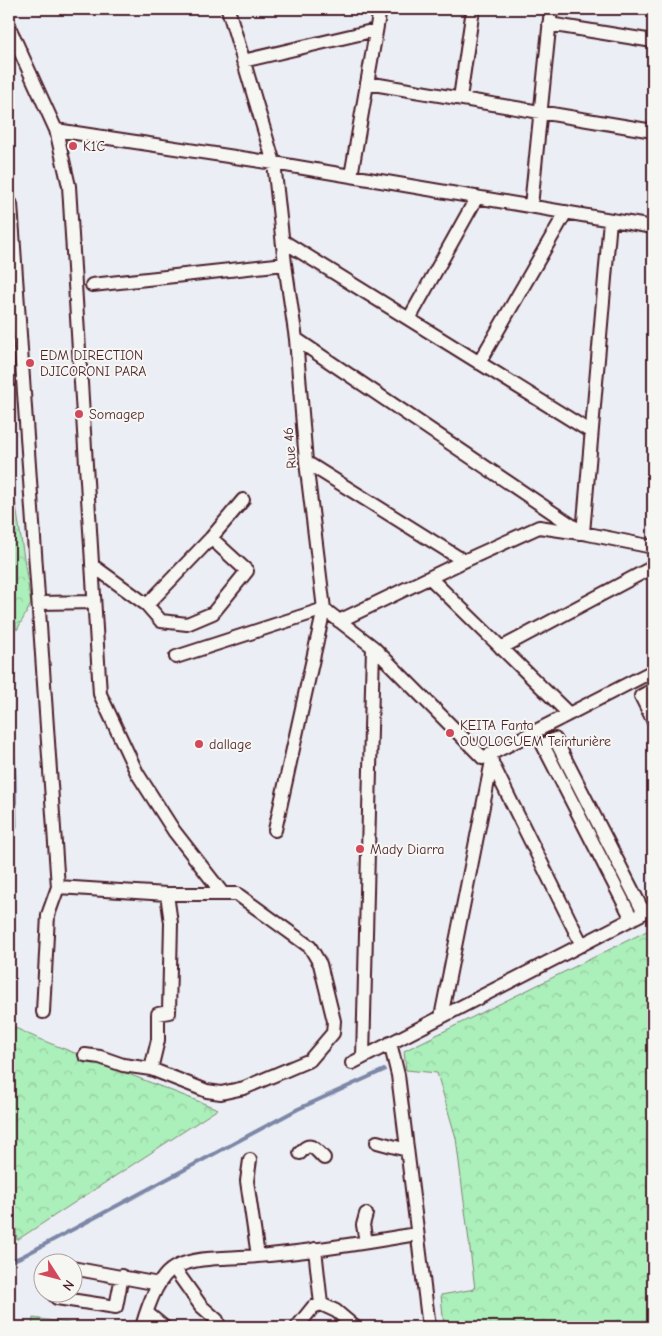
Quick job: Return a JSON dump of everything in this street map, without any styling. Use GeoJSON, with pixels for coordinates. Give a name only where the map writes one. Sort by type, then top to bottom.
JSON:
{"type":"FeatureCollection","features":[{"type":"Feature","properties":{"kind":"street","name":"Rue 46"},"geometry":{"type":"LineString","coordinates":[[228,9],[274,163],[285,264],[296,339],[306,462],[324,609],[275,830]]}},
{"type":"Feature","properties":{"kind":"street"},"geometry":{"type":"LineString","coordinates":[[351,176],[380,9]]}},
{"type":"Feature","properties":{"kind":"street"},"geometry":{"type":"LineString","coordinates":[[460,98],[473,9]]}},
{"type":"Feature","properties":{"kind":"street"},"geometry":{"type":"LineString","coordinates":[[531,206],[551,9]]}},
{"type":"Feature","properties":{"kind":"street"},"geometry":{"type":"LineString","coordinates":[[549,24],[653,42]]}},
{"type":"Feature","properties":{"kind":"street"},"geometry":{"type":"LineString","coordinates":[[9,27],[56,130],[69,186],[100,694],[136,773],[174,832],[223,894]]}},
{"type":"Feature","properties":{"kind":"street"},"geometry":{"type":"LineString","coordinates":[[243,61],[376,30]]}},
{"type":"Feature","properties":{"kind":"street"},"geometry":{"type":"LineString","coordinates":[[367,83],[653,131]]}},
{"type":"Feature","properties":{"kind":"street"},"geometry":{"type":"LineString","coordinates":[[56,130],[274,163],[653,227]]}},
{"type":"Feature","properties":{"kind":"street"},"geometry":{"type":"LineString","coordinates":[[409,319],[477,197]]}},
{"type":"Feature","properties":{"kind":"street"},"geometry":{"type":"LineString","coordinates":[[11,204],[13,296],[39,603],[58,887],[48,916],[43,1012]]}},
{"type":"Feature","properties":{"kind":"street"},"geometry":{"type":"LineString","coordinates":[[479,363],[566,212]]}},
{"type":"Feature","properties":{"kind":"street"},"geometry":{"type":"LineString","coordinates":[[582,533],[610,220]]}},
{"type":"Feature","properties":{"kind":"street"},"geometry":{"type":"LineString","coordinates":[[283,240],[591,432]]}},
{"type":"Feature","properties":{"kind":"street"},"geometry":{"type":"LineString","coordinates":[[92,285],[285,264]]}},
{"type":"Feature","properties":{"kind":"street"},"geometry":{"type":"LineString","coordinates":[[296,339],[582,533]]}},
{"type":"Feature","properties":{"kind":"street"},"geometry":{"type":"LineString","coordinates":[[306,462],[464,561]]}},
{"type":"Feature","properties":{"kind":"street"},"geometry":{"type":"LineString","coordinates":[[147,605],[211,538],[243,500]]}},
{"type":"Feature","properties":{"kind":"street"},"geometry":{"type":"LineString","coordinates":[[339,621],[464,561],[540,528],[582,533],[653,548]]}},
{"type":"Feature","properties":{"kind":"street"},"geometry":{"type":"LineString","coordinates":[[92,565],[147,605],[161,622],[187,624],[213,613],[247,572],[211,538]]}},
{"type":"Feature","properties":{"kind":"street"},"geometry":{"type":"LineString","coordinates":[[501,648],[653,567]]}},
{"type":"Feature","properties":{"kind":"street"},"geometry":{"type":"LineString","coordinates":[[430,578],[569,714]]}},
{"type":"Feature","properties":{"kind":"street"},"geometry":{"type":"LineString","coordinates":[[39,603],[94,602]]}},
{"type":"Feature","properties":{"kind":"street"},"geometry":{"type":"LineString","coordinates":[[176,657],[324,609],[373,647],[483,758],[490,758],[569,714],[653,671]]}},
{"type":"Feature","properties":{"kind":"street"},"geometry":{"type":"LineString","coordinates":[[373,647],[358,1060],[632,920],[648,911],[555,739],[542,745],[632,920]]}},
{"type":"Feature","properties":{"kind":"street"},"geometry":{"type":"LineString","coordinates":[[653,690],[641,696],[653,720]]}},
{"type":"Feature","properties":{"kind":"street"},"geometry":{"type":"LineString","coordinates":[[490,758],[582,945]]}},
{"type":"Feature","properties":{"kind":"street"},"geometry":{"type":"LineString","coordinates":[[441,1018],[490,758]]}},
{"type":"Feature","properties":{"kind":"street"},"geometry":{"type":"LineString","coordinates":[[58,887],[167,894],[237,894],[310,947],[320,964],[334,1021],[333,1033],[310,1060],[244,1088],[220,1093],[207,1092],[151,1068],[123,1065],[100,1057],[85,1055]]}},
{"type":"Feature","properties":{"kind":"street"},"geometry":{"type":"LineString","coordinates":[[151,1068],[158,1040],[158,1014],[169,1012],[171,923],[167,894]]}},
{"type":"Feature","properties":{"kind":"street"},"geometry":{"type":"LineString","coordinates":[[390,1043],[398,1075],[416,1234],[429,1327]]}},
{"type":"Feature","properties":{"kind":"street"},"geometry":{"type":"LineString","coordinates":[[377,1142],[407,1150]]}},
{"type":"Feature","properties":{"kind":"street"},"geometry":{"type":"LineString","coordinates":[[300,1153],[309,1146],[313,1147],[324,1158]]}},
{"type":"Feature","properties":{"kind":"street"},"geometry":{"type":"LineString","coordinates":[[250,1160],[247,1181],[258,1256]]}},
{"type":"Feature","properties":{"kind":"street"},"geometry":{"type":"LineString","coordinates":[[366,1214],[363,1225],[366,1242]]}},
{"type":"Feature","properties":{"kind":"street"},"geometry":{"type":"LineString","coordinates":[[142,1327],[162,1278],[174,1268],[194,1261],[258,1256],[416,1234]]}},
{"type":"Feature","properties":{"kind":"street"},"geometry":{"type":"LineString","coordinates":[[315,1249],[321,1304]]}},
{"type":"Feature","properties":{"kind":"street"},"geometry":{"type":"LineString","coordinates":[[174,1268],[201,1306],[217,1320],[219,1327]]}},
{"type":"Feature","properties":{"kind":"street"},"geometry":{"type":"LineString","coordinates":[[82,1270],[159,1284]]}},
{"type":"Feature","properties":{"kind":"street"},"geometry":{"type":"LineString","coordinates":[[82,1302],[116,1307],[122,1276]]}},
{"type":"Feature","properties":{"kind":"street"},"geometry":{"type":"LineString","coordinates":[[297,1327],[313,1308],[321,1304]]}},
{"type":"Feature","properties":{"kind":"street"},"geometry":{"type":"LineString","coordinates":[[321,1304],[336,1311],[355,1327]]}},
{"type":"Feature","properties":{"kind":"street"},"geometry":{"type":"LineString","coordinates":[[147,1313],[164,1327]]}},
{"type":"Feature","properties":{"kind":"green space"},"geometry":{"type":"Polygon","coordinates":[[[9,341],[12,480],[31,604],[17,630],[9,599],[9,341]]]}},
{"type":"Feature","properties":{"kind":"green space"},"geometry":{"type":"Polygon","coordinates":[[[653,928],[653,1327],[444,1327],[441,1295],[475,1289],[456,1138],[437,1073],[406,1070],[404,1051],[653,928]]]}},
{"type":"Feature","properties":{"kind":"green space"},"geometry":{"type":"Polygon","coordinates":[[[9,1025],[39,1039],[218,1109],[17,1240],[9,1168],[9,1025]]]}},
{"type":"Feature","properties":{"kind":"green space"},"geometry":{"type":"Polygon","coordinates":[[[33,1318],[97,1327],[32,1327],[33,1318]]]}},
{"type":"Feature","properties":{"kind":"water"},"geometry":{"type":"Polygon","coordinates":[[[9,658],[17,826],[9,847],[9,658]]]}},
{"type":"Feature","properties":{"kind":"waterway"},"geometry":{"type":"LineString","coordinates":[[9,1262],[298,1109],[384,1070]]}},
{"type":"Feature","properties":{"kind":"place","name":"K1C"},"geometry":{"type":"Point","coordinates":[73,146]}},
{"type":"Feature","properties":{"kind":"place","name":"EDM DIRECTION DJICORONI PARA"},"geometry":{"type":"Point","coordinates":[30,363]}},
{"type":"Feature","properties":{"kind":"place","name":"Somagep"},"geometry":{"type":"Point","coordinates":[79,414]}},
{"type":"Feature","properties":{"kind":"place","name":"KEITA Fanta OUOLOGUEM Teinturière"},"geometry":{"type":"Point","coordinates":[450,733]}},
{"type":"Feature","properties":{"kind":"place","name":"dallage"},"geometry":{"type":"Point","coordinates":[199,744]}},
{"type":"Feature","properties":{"kind":"place","name":"Mady Diarra"},"geometry":{"type":"Point","coordinates":[360,849]}}]}
